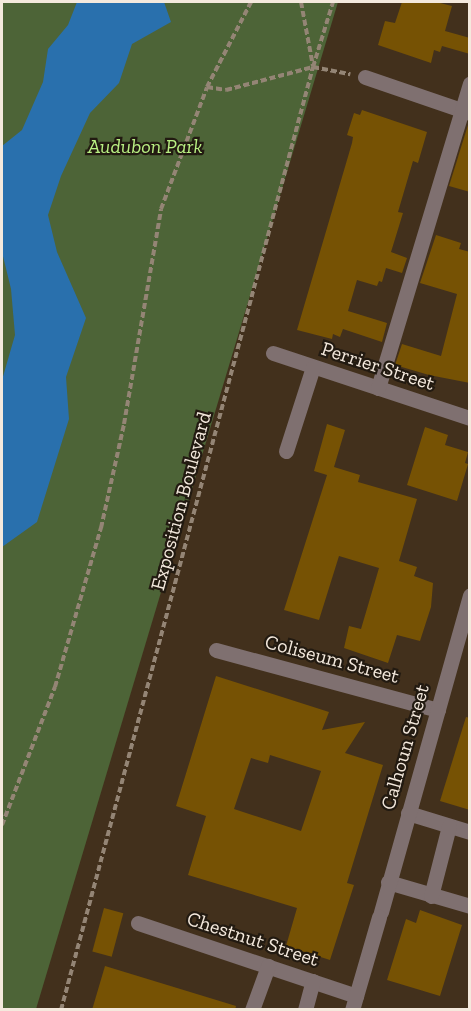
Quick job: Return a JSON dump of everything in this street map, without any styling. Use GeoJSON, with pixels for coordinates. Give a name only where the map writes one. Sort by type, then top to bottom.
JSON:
{"type":"FeatureCollection","features":[{"type":"Feature","properties":{"kind":"street"},"geometry":{"type":"LineString","coordinates":[[365,76],[465,111]]}},
{"type":"Feature","properties":{"kind":"street"},"geometry":{"type":"LineString","coordinates":[[378,388],[465,111],[470,84]]}},
{"type":"Feature","properties":{"kind":"street","name":"Perrier Street"},"geometry":{"type":"LineString","coordinates":[[273,354],[470,417]]}},
{"type":"Feature","properties":{"kind":"street"},"geometry":{"type":"LineString","coordinates":[[286,451],[313,366]]}},
{"type":"Feature","properties":{"kind":"street","name":"Calhoun Street"},"geometry":{"type":"LineString","coordinates":[[354,1003],[470,595]]}},
{"type":"Feature","properties":{"kind":"street","name":"Coliseum Street"},"geometry":{"type":"LineString","coordinates":[[216,650],[438,710]]}},
{"type":"Feature","properties":{"kind":"street"},"geometry":{"type":"LineString","coordinates":[[408,813],[470,832]]}},
{"type":"Feature","properties":{"kind":"street"},"geometry":{"type":"LineString","coordinates":[[431,896],[449,826]]}},
{"type":"Feature","properties":{"kind":"street"},"geometry":{"type":"LineString","coordinates":[[388,882],[470,906]]}},
{"type":"Feature","properties":{"kind":"street","name":"Chestnut Street"},"geometry":{"type":"LineString","coordinates":[[138,923],[313,981],[354,1003]]}},
{"type":"Feature","properties":{"kind":"street"},"geometry":{"type":"LineString","coordinates":[[252,1010],[268,966]]}},
{"type":"Feature","properties":{"kind":"street"},"geometry":{"type":"LineString","coordinates":[[305,1010],[313,981]]}},
{"type":"Feature","properties":{"kind":"path"},"geometry":{"type":"LineString","coordinates":[[2,825],[55,687],[101,528],[124,424],[161,209],[207,87],[251,2]]}},
{"type":"Feature","properties":{"kind":"path"},"geometry":{"type":"LineString","coordinates":[[301,2],[313,67]]}},
{"type":"Feature","properties":{"kind":"path","name":"Exposition Boulevard"},"geometry":{"type":"LineString","coordinates":[[61,1010],[313,67],[333,2]]}},
{"type":"Feature","properties":{"kind":"path"},"geometry":{"type":"LineString","coordinates":[[207,87],[225,90],[313,67],[365,76]]}},
{"type":"Feature","properties":{"kind":"green space","name":"Audubon Park"},"geometry":{"type":"Polygon","coordinates":[[[2,2],[338,2],[36,1009],[2,1010],[2,2]]]}},
{"type":"Feature","properties":{"kind":"water"},"geometry":{"type":"Polygon","coordinates":[[[77,2],[164,2],[171,22],[132,44],[119,83],[90,113],[61,176],[48,215],[57,252],[86,318],[66,377],[69,419],[37,522],[2,547],[2,380],[15,335],[11,289],[2,252],[2,146],[22,130],[43,82],[48,49],[68,25],[77,2]]]}},
{"type":"Feature","properties":{"kind":"building"},"geometry":{"type":"Polygon","coordinates":[[[402,2],[436,2],[452,6],[445,31],[470,38],[470,54],[442,46],[440,52],[434,50],[431,63],[378,45],[385,21],[395,23],[402,2]]]}},
{"type":"Feature","properties":{"kind":"building"},"geometry":{"type":"Polygon","coordinates":[[[362,110],[427,132],[418,163],[413,161],[398,212],[403,213],[391,252],[407,258],[402,273],[386,268],[382,282],[379,281],[377,286],[357,280],[348,311],[387,323],[382,342],[343,329],[340,337],[333,334],[332,339],[297,330],[352,143],[353,137],[347,135],[354,113],[360,115],[362,110]]]}},
{"type":"Feature","properties":{"kind":"building"},"geometry":{"type":"Polygon","coordinates":[[[468,125],[470,126],[470,192],[449,186],[468,125]]]}},
{"type":"Feature","properties":{"kind":"building"},"geometry":{"type":"Polygon","coordinates":[[[436,235],[461,243],[459,249],[470,252],[470,383],[395,365],[402,344],[441,356],[457,294],[420,283],[436,235]]]}},
{"type":"Feature","properties":{"kind":"building"},"geometry":{"type":"Polygon","coordinates":[[[327,424],[345,430],[334,467],[360,475],[358,482],[417,499],[399,561],[417,567],[414,576],[433,583],[431,607],[420,641],[397,635],[388,663],[344,648],[349,626],[361,629],[379,568],[339,556],[319,620],[284,610],[327,475],[314,471],[327,424]]]}},
{"type":"Feature","properties":{"kind":"building"},"geometry":{"type":"Polygon","coordinates":[[[425,427],[448,435],[445,445],[468,452],[465,463],[468,464],[457,501],[407,485],[425,427]]]}},
{"type":"Feature","properties":{"kind":"building"},"geometry":{"type":"Polygon","coordinates":[[[216,676],[329,712],[322,730],[365,722],[345,753],[383,765],[347,883],[354,885],[330,960],[286,946],[297,908],[188,875],[206,816],[176,806],[216,676]],[[270,755],[268,763],[251,758],[234,809],[301,831],[321,771],[270,755]]]}},
{"type":"Feature","properties":{"kind":"building"},"geometry":{"type":"Polygon","coordinates":[[[466,717],[470,718],[470,810],[440,801],[466,717]]]}},
{"type":"Feature","properties":{"kind":"building"},"geometry":{"type":"Polygon","coordinates":[[[104,908],[123,913],[112,957],[92,951],[104,908]]]}},
{"type":"Feature","properties":{"kind":"building"},"geometry":{"type":"Polygon","coordinates":[[[420,910],[462,925],[440,996],[387,980],[406,919],[416,923],[420,910]]]}},
{"type":"Feature","properties":{"kind":"building"},"geometry":{"type":"Polygon","coordinates":[[[105,966],[236,1006],[235,1010],[92,1010],[105,966]]]}}]}
